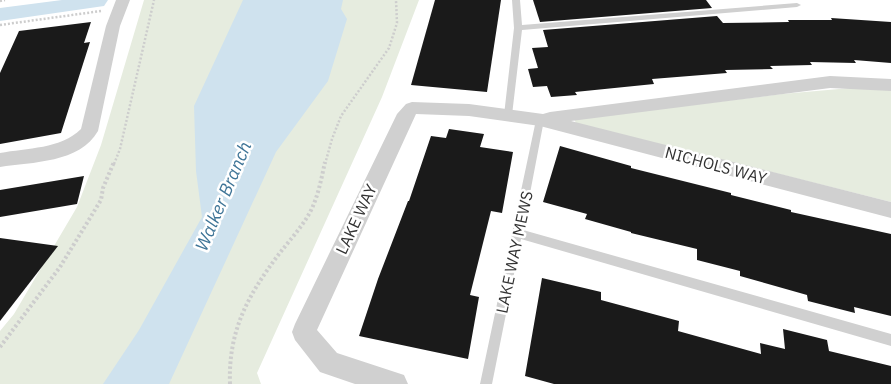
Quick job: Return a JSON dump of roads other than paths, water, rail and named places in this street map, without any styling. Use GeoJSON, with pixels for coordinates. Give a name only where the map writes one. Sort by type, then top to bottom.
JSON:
{"type":"FeatureCollection","features":[{"type":"Feature","properties":{"kind":"street"},"geometry":{"type":"LineString","coordinates":[[0,160],[64,149],[79,142],[89,131],[113,26],[123,0]]}},
{"type":"Feature","properties":{"kind":"street","name":"NICHOLS WAY"},"geometry":{"type":"LineString","coordinates":[[540,120],[830,82],[891,84]]}},
{"type":"Feature","properties":{"kind":"street","name":"NICHOLS WAY"},"geometry":{"type":"LineString","coordinates":[[412,108],[469,110],[540,120],[891,210]]}},
{"type":"Feature","properties":{"kind":"street","name":"LAKE WAY"},"geometry":{"type":"LineString","coordinates":[[395,384],[329,363],[304,332],[406,114],[412,108]]}},
{"type":"Feature","properties":{"kind":"lane"},"geometry":{"type":"LineString","coordinates":[[508,115],[518,28],[516,0]]}},
{"type":"Feature","properties":{"kind":"lane"},"geometry":{"type":"LineString","coordinates":[[518,28],[797,5],[793,0]]}},
{"type":"Feature","properties":{"kind":"lane","name":"LAKE WAY MEWS"},"geometry":{"type":"LineString","coordinates":[[486,384],[540,120]]}},
{"type":"Feature","properties":{"kind":"lane"},"geometry":{"type":"LineString","coordinates":[[518,233],[891,340]]}},
{"type":"Feature","properties":{"kind":"water"},"geometry":{"type":"Polygon","coordinates":[[[62,0],[108,0],[104,6],[0,21],[0,8],[62,0]]]}},
{"type":"Feature","properties":{"kind":"water","name":"Walker Branch"},"geometry":{"type":"Polygon","coordinates":[[[243,0],[343,0],[341,9],[347,19],[328,81],[276,152],[169,384],[103,384],[139,330],[202,217],[196,171],[194,106],[243,0]]]}}]}
